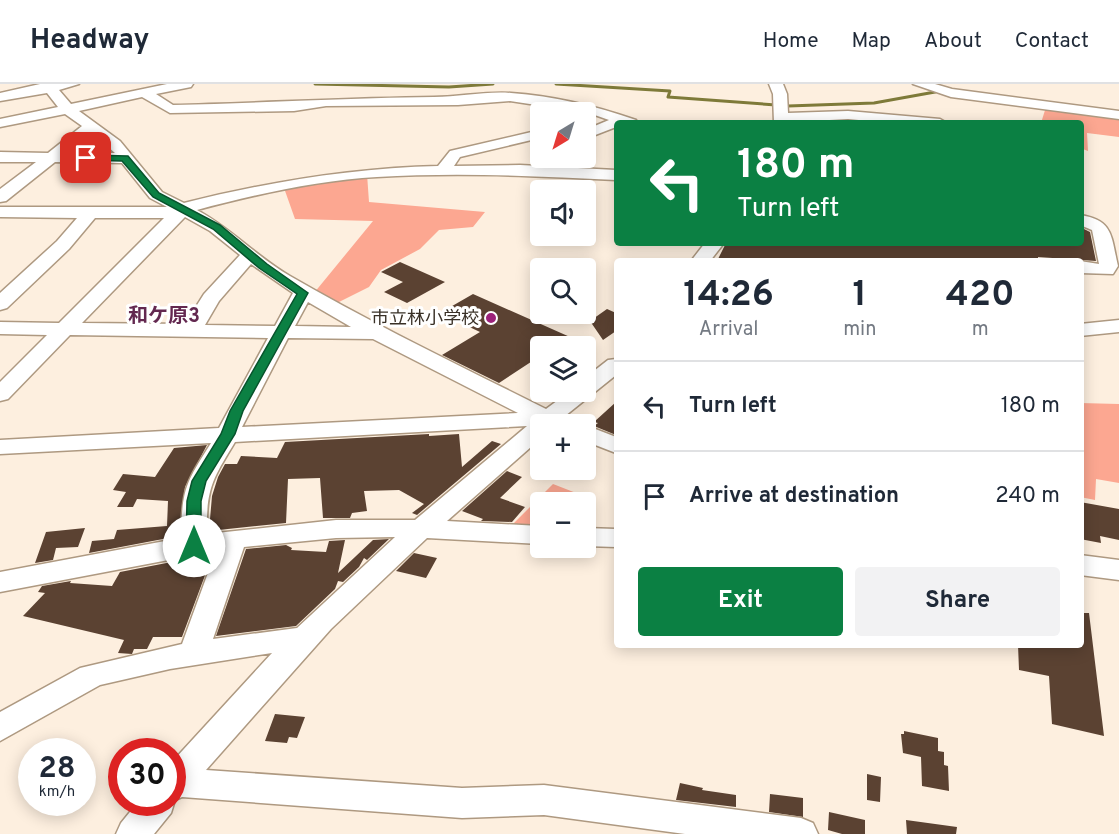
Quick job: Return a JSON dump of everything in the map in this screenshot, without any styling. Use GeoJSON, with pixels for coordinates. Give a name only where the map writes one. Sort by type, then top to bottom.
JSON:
{"type":"FeatureCollection","features":[{"type":"Feature","properties":{"kind":"street"},"geometry":{"type":"LineString","coordinates":[[0,87],[17,84]]}},
{"type":"Feature","properties":{"kind":"street"},"geometry":{"type":"LineString","coordinates":[[0,97],[49,86],[72,84]]}},
{"type":"Feature","properties":{"kind":"street"},"geometry":{"type":"LineString","coordinates":[[101,84],[113,99]]}},
{"type":"Feature","properties":{"kind":"street"},"geometry":{"type":"LineString","coordinates":[[0,123],[186,84]]}},
{"type":"Feature","properties":{"kind":"street"},"geometry":{"type":"LineString","coordinates":[[776,84],[780,94],[781,120],[848,115],[906,120]]}},
{"type":"Feature","properties":{"kind":"street"},"geometry":{"type":"LineString","coordinates":[[920,84],[951,93],[1119,115]]}},
{"type":"Feature","properties":{"kind":"street"},"geometry":{"type":"LineString","coordinates":[[49,86],[67,108],[115,144],[156,195],[216,227],[249,256],[303,293],[377,333],[542,414]]}},
{"type":"Feature","properties":{"kind":"street"},"geometry":{"type":"LineString","coordinates":[[142,92],[170,109],[225,106],[294,107],[326,102],[458,101],[510,97],[592,109],[621,120]]}},
{"type":"Feature","properties":{"kind":"street"},"geometry":{"type":"LineString","coordinates":[[0,197],[92,126]]}},
{"type":"Feature","properties":{"kind":"street"},"geometry":{"type":"LineString","coordinates":[[596,132],[614,126]]}},
{"type":"Feature","properties":{"kind":"street"},"geometry":{"type":"LineString","coordinates":[[443,171],[455,154],[530,136]]}},
{"type":"Feature","properties":{"kind":"street"},"geometry":{"type":"LineString","coordinates":[[0,157],[125,158]]}},
{"type":"Feature","properties":{"kind":"street"},"geometry":{"type":"LineString","coordinates":[[0,212],[165,213],[215,200],[339,176],[520,170],[614,175]]}},
{"type":"Feature","properties":{"kind":"street"},"geometry":{"type":"LineString","coordinates":[[0,394],[184,208]]}},
{"type":"Feature","properties":{"kind":"street"},"geometry":{"type":"LineString","coordinates":[[0,304],[8,290],[63,244],[91,212]]}},
{"type":"Feature","properties":{"kind":"street"},"geometry":{"type":"LineString","coordinates":[[1084,221],[1092,222],[1100,228],[1109,267],[1106,270],[1084,267]]}},
{"type":"Feature","properties":{"kind":"street"},"geometry":{"type":"LineString","coordinates":[[702,258],[712,246]]}},
{"type":"Feature","properties":{"kind":"street"},"geometry":{"type":"LineString","coordinates":[[191,331],[211,298],[249,256]]}},
{"type":"Feature","properties":{"kind":"street"},"geometry":{"type":"LineString","coordinates":[[194,546],[194,501],[199,481],[228,434],[237,411],[303,293]]}},
{"type":"Feature","properties":{"kind":"street"},"geometry":{"type":"LineString","coordinates":[[1084,326],[1119,326]]}},
{"type":"Feature","properties":{"kind":"street"},"geometry":{"type":"LineString","coordinates":[[0,328],[377,333]]}},
{"type":"Feature","properties":{"kind":"street"},"geometry":{"type":"LineString","coordinates":[[596,380],[614,367]]}},
{"type":"Feature","properties":{"kind":"street"},"geometry":{"type":"LineString","coordinates":[[562,414],[573,402]]}},
{"type":"Feature","properties":{"kind":"street"},"geometry":{"type":"LineString","coordinates":[[0,447],[228,434],[530,422]]}},
{"type":"Feature","properties":{"kind":"street"},"geometry":{"type":"LineString","coordinates":[[596,437],[614,445]]}},
{"type":"Feature","properties":{"kind":"street"},"geometry":{"type":"LineString","coordinates":[[186,769],[209,740],[304,638],[419,529],[530,442]]}},
{"type":"Feature","properties":{"kind":"street"},"geometry":{"type":"LineString","coordinates":[[0,582],[93,561],[338,529],[419,529],[530,535]]}},
{"type":"Feature","properties":{"kind":"street"},"geometry":{"type":"LineString","coordinates":[[596,537],[614,538]]}},
{"type":"Feature","properties":{"kind":"street"},"geometry":{"type":"LineString","coordinates":[[194,651],[233,541]]}},
{"type":"Feature","properties":{"kind":"street"},"geometry":{"type":"LineString","coordinates":[[1084,566],[1119,570]]}},
{"type":"Feature","properties":{"kind":"street"},"geometry":{"type":"LineString","coordinates":[[0,728],[91,676],[194,651],[304,638]]}},
{"type":"Feature","properties":{"kind":"street"},"geometry":{"type":"LineString","coordinates":[[186,791],[462,803],[544,800],[801,834]]}},
{"type":"Feature","properties":{"kind":"street"},"geometry":{"type":"LineString","coordinates":[[133,834],[148,816]]}},
{"type":"Feature","properties":{"kind":"shaded area"},"geometry":{"type":"Polygon","coordinates":[[[1046,107],[1119,117],[1119,137],[1087,133],[1088,151],[1084,150],[1084,120],[1042,120],[1046,107]]]}},
{"type":"Feature","properties":{"kind":"shaded area"},"geometry":{"type":"Polygon","coordinates":[[[367,174],[369,202],[485,212],[473,227],[439,230],[420,249],[381,270],[369,287],[335,304],[314,293],[373,221],[295,219],[284,188],[367,174]]]}},
{"type":"Feature","properties":{"kind":"shaded area"},"geometry":{"type":"Polygon","coordinates":[[[1084,403],[1119,404],[1119,483],[1096,479],[1095,500],[1084,498],[1084,403]]]}},
{"type":"Feature","properties":{"kind":"shaded area"},"geometry":{"type":"Polygon","coordinates":[[[553,484],[574,492],[545,492],[553,484]]]}},
{"type":"Feature","properties":{"kind":"shaded area"},"geometry":{"type":"Polygon","coordinates":[[[530,507],[530,529],[509,528],[530,507]]]}},
{"type":"Feature","properties":{"kind":"building"},"geometry":{"type":"Polygon","coordinates":[[[1084,229],[1090,232],[1096,261],[1084,260],[1084,258],[1038,257],[718,258],[724,246],[1084,246],[1084,229]]]}},
{"type":"Feature","properties":{"kind":"building"},"geometry":{"type":"Polygon","coordinates":[[[400,262],[445,282],[407,303],[384,292],[403,282],[381,272],[400,262]]]}},
{"type":"Feature","properties":{"kind":"building"},"geometry":{"type":"Polygon","coordinates":[[[473,294],[530,319],[530,324],[541,324],[568,336],[530,336],[530,363],[499,383],[442,355],[480,332],[440,313],[473,294]]]}},
{"type":"Feature","properties":{"kind":"building"},"geometry":{"type":"Polygon","coordinates":[[[607,309],[614,312],[614,332],[603,340],[592,324],[596,324],[596,317],[607,309]]]}},
{"type":"Feature","properties":{"kind":"building"},"geometry":{"type":"Polygon","coordinates":[[[614,404],[614,434],[596,427],[598,423],[596,420],[614,404]]]}},
{"type":"Feature","properties":{"kind":"building"},"geometry":{"type":"Polygon","coordinates":[[[429,434],[429,436],[459,434],[462,467],[492,441],[501,444],[417,515],[412,513],[424,504],[399,490],[364,491],[367,511],[352,513],[350,518],[323,518],[320,478],[288,479],[286,523],[209,531],[212,496],[218,477],[225,464],[237,464],[241,456],[277,458],[285,442],[429,434]]]}},
{"type":"Feature","properties":{"kind":"building"},"geometry":{"type":"Polygon","coordinates":[[[207,445],[185,487],[179,536],[89,553],[92,541],[114,539],[117,530],[167,526],[168,501],[137,499],[133,507],[117,507],[126,492],[113,490],[123,474],[155,477],[174,448],[207,445]]]}},
{"type":"Feature","properties":{"kind":"building"},"geometry":{"type":"Polygon","coordinates":[[[507,471],[522,477],[500,498],[525,507],[512,522],[481,521],[483,519],[462,511],[507,471]]]}},
{"type":"Feature","properties":{"kind":"building"},"geometry":{"type":"Polygon","coordinates":[[[1084,503],[1119,509],[1119,540],[1100,536],[1101,543],[1084,540],[1084,503]]]}},
{"type":"Feature","properties":{"kind":"building"},"geometry":{"type":"Polygon","coordinates":[[[85,528],[78,547],[56,548],[53,560],[35,563],[46,532],[85,528]]]}},
{"type":"Feature","properties":{"kind":"building"},"geometry":{"type":"Polygon","coordinates":[[[389,539],[367,560],[364,558],[359,567],[343,582],[338,581],[335,589],[296,626],[216,636],[246,549],[286,545],[292,548],[291,550],[326,552],[329,541],[345,540],[338,573],[373,540],[389,539]]]}},
{"type":"Feature","properties":{"kind":"building"},"geometry":{"type":"Polygon","coordinates":[[[414,553],[437,558],[426,578],[396,571],[414,553]]]}},
{"type":"Feature","properties":{"kind":"building"},"geometry":{"type":"Polygon","coordinates":[[[213,554],[182,637],[153,637],[147,649],[134,649],[132,654],[118,653],[124,640],[23,616],[45,593],[38,592],[42,586],[71,581],[70,583],[112,586],[120,572],[213,554]]]}},
{"type":"Feature","properties":{"kind":"building"},"geometry":{"type":"Polygon","coordinates":[[[1084,613],[1089,613],[1104,736],[1052,724],[1049,676],[1019,670],[1018,648],[1084,648],[1084,613]]]}},
{"type":"Feature","properties":{"kind":"building"},"geometry":{"type":"Polygon","coordinates":[[[275,714],[305,717],[297,738],[289,737],[287,743],[265,741],[275,714]]]}},
{"type":"Feature","properties":{"kind":"building"},"geometry":{"type":"Polygon","coordinates":[[[904,731],[938,738],[938,751],[944,752],[944,765],[948,766],[949,791],[922,786],[921,757],[903,753],[901,734],[904,734],[904,731]]]}},
{"type":"Feature","properties":{"kind":"building"},"geometry":{"type":"Polygon","coordinates":[[[867,774],[881,777],[880,802],[867,800],[867,774]]]}},
{"type":"Feature","properties":{"kind":"building"},"geometry":{"type":"Polygon","coordinates":[[[680,783],[703,788],[702,790],[736,795],[736,807],[676,800],[680,783]]]}},
{"type":"Feature","properties":{"kind":"building"},"geometry":{"type":"Polygon","coordinates":[[[770,794],[803,798],[803,817],[769,812],[770,794]]]}},
{"type":"Feature","properties":{"kind":"building"},"geometry":{"type":"Polygon","coordinates":[[[829,812],[865,820],[865,834],[842,834],[828,830],[829,812]]]}},
{"type":"Feature","properties":{"kind":"building"},"geometry":{"type":"Polygon","coordinates":[[[906,820],[957,827],[956,834],[907,834],[906,820]]]}},
{"type":"Feature","properties":{"kind":"waterway"},"geometry":{"type":"LineString","coordinates":[[315,84],[449,87],[493,84]]}},
{"type":"Feature","properties":{"kind":"waterway"},"geometry":{"type":"LineString","coordinates":[[556,84],[670,91],[668,97],[776,105]]}},
{"type":"Feature","properties":{"kind":"waterway"},"geometry":{"type":"LineString","coordinates":[[788,106],[874,103],[935,92]]}},
{"type":"Feature","properties":{"kind":"place","name":"市立林小学校"},"geometry":{"type":"Point","coordinates":[491,318]}},
{"type":"Feature","properties":{"kind":"district","name":"和ケ原3"},"geometry":{"type":"Point","coordinates":[164,315]}},
{"type":"Feature","properties":{"kind":"route"},"geometry":{"type":"LineString","coordinates":[[86,158],[125,158],[156,195],[216,227],[247,254],[303,293],[237,411],[228,434],[199,481],[194,501],[194,546]]}}]}
